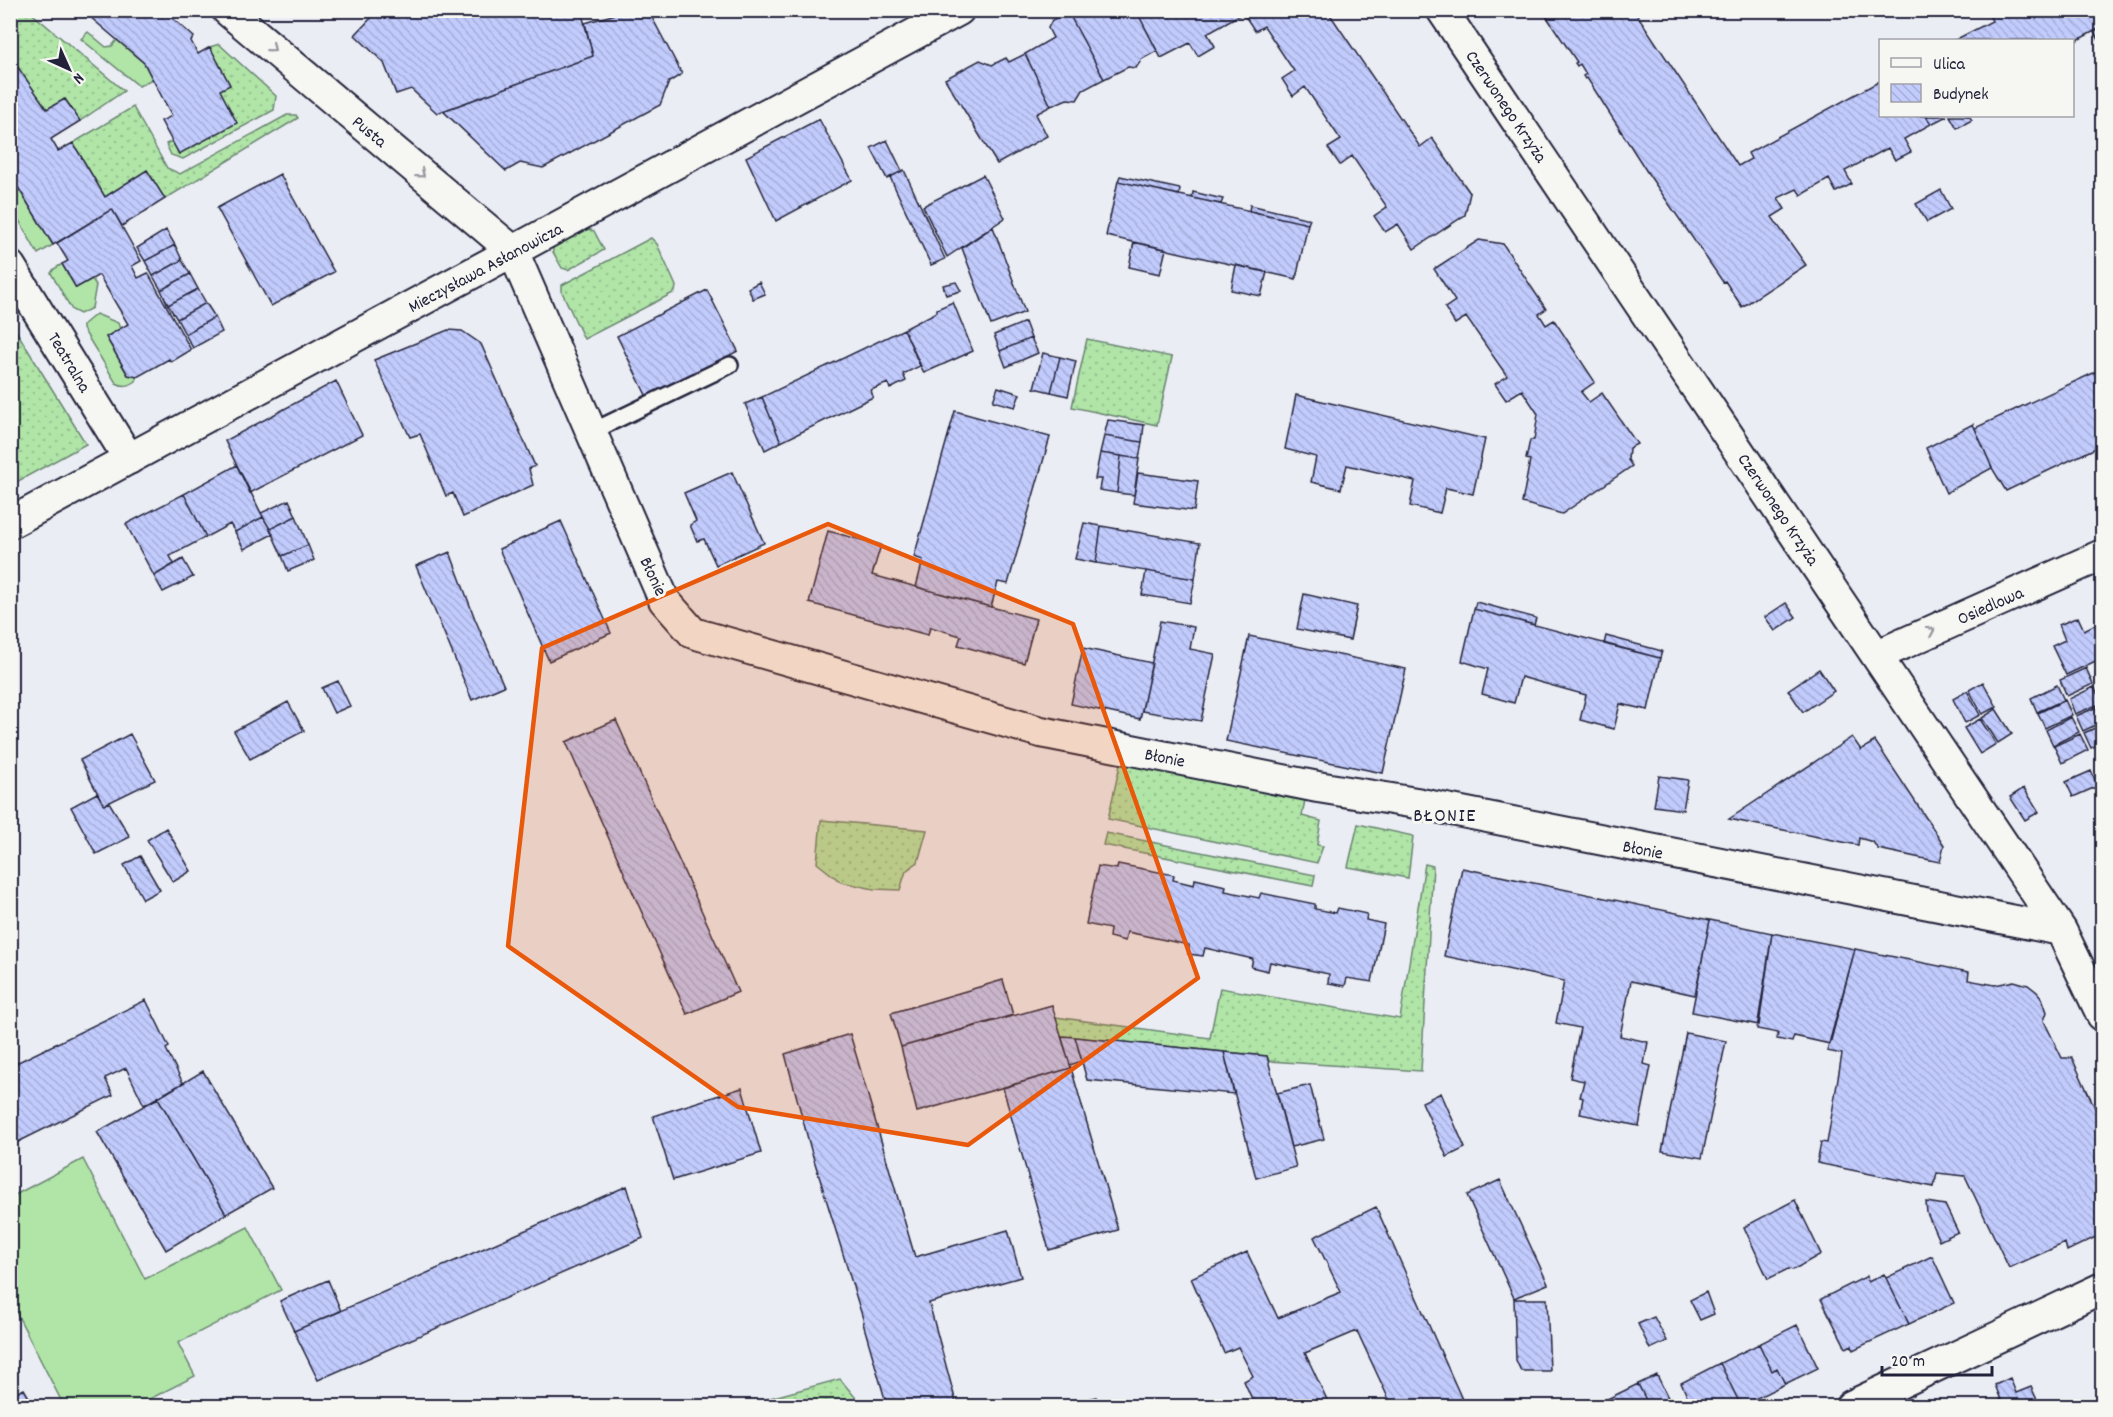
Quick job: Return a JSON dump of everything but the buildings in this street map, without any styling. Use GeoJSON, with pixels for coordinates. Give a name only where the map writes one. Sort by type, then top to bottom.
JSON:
{"type":"FeatureCollection","features":[{"type":"Feature","properties":{"kind":"street","name":"Pusta"},"geometry":{"type":"LineString","coordinates":[[227,10],[513,251]]}},
{"type":"Feature","properties":{"kind":"street","name":"Mieczysława Asłanowicza"},"geometry":{"type":"LineString","coordinates":[[10,523],[959,10]]}},
{"type":"Feature","properties":{"kind":"street","name":"Czerwonego Krzyża"},"geometry":{"type":"LineString","coordinates":[[1442,10],[2061,930],[2103,1015]]}},
{"type":"Feature","properties":{"kind":"street","name":"Błonie"},"geometry":{"type":"LineString","coordinates":[[513,251],[664,600],[693,633],[1041,732],[2061,930]]}},
{"type":"Feature","properties":{"kind":"street","name":"Teatralna"},"geometry":{"type":"LineString","coordinates":[[10,266],[129,459]]}},
{"type":"Feature","properties":{"kind":"street","name":"Osiedlowa"},"geometry":{"type":"LineString","coordinates":[[1878,655],[2103,555]]}},
{"type":"Feature","properties":{"kind":"street"},"geometry":{"type":"LineString","coordinates":[[1851,1407],[2103,1288]]}},
{"type":"Feature","properties":{"kind":"lane"},"geometry":{"type":"LineString","coordinates":[[591,432],[730,364]]}},
{"type":"Feature","properties":{"kind":"highlighted area"},"geometry":{"type":"Polygon","coordinates":[[[828,524],[1073,624],[1198,978],[968,1145],[738,1107],[508,946],[542,648],[828,524]]]}},
{"type":"Feature","properties":{"kind":"green space"},"geometry":{"type":"Polygon","coordinates":[[[11,11],[29,11],[124,91],[80,121],[65,99],[47,109],[11,60],[11,11]]]}},
{"type":"Feature","properties":{"kind":"green space"},"geometry":{"type":"Polygon","coordinates":[[[88,32],[106,47],[112,46],[117,40],[144,63],[152,79],[139,86],[81,39],[88,32]]]}},
{"type":"Feature","properties":{"kind":"green space"},"geometry":{"type":"Polygon","coordinates":[[[219,44],[276,96],[274,110],[183,159],[171,155],[166,144],[172,141],[179,154],[220,90],[230,85],[210,47],[219,44]]]}},
{"type":"Feature","properties":{"kind":"green space"},"geometry":{"type":"Polygon","coordinates":[[[133,107],[167,168],[180,174],[287,115],[296,115],[298,118],[165,199],[147,170],[105,197],[73,143],[133,107]]]}},
{"type":"Feature","properties":{"kind":"green space"},"geometry":{"type":"Polygon","coordinates":[[[11,176],[53,245],[38,254],[11,206],[11,176]]]}},
{"type":"Feature","properties":{"kind":"green space"},"geometry":{"type":"Polygon","coordinates":[[[586,228],[594,231],[604,250],[568,270],[562,268],[553,252],[553,246],[586,228]]]}},
{"type":"Feature","properties":{"kind":"green space"},"geometry":{"type":"Polygon","coordinates":[[[651,238],[657,244],[676,286],[675,292],[584,339],[562,292],[562,285],[651,238]]]}},
{"type":"Feature","properties":{"kind":"green space"},"geometry":{"type":"Polygon","coordinates":[[[62,264],[76,288],[92,279],[96,285],[92,308],[80,314],[72,310],[51,273],[62,264]]]}},
{"type":"Feature","properties":{"kind":"green space"},"geometry":{"type":"Polygon","coordinates":[[[96,314],[118,323],[120,329],[106,337],[128,375],[137,377],[136,381],[131,384],[116,383],[83,329],[83,325],[96,314]]]}},
{"type":"Feature","properties":{"kind":"green space"},"geometry":{"type":"Polygon","coordinates":[[[10,321],[86,444],[11,485],[10,485],[10,321]]]}},
{"type":"Feature","properties":{"kind":"green space"},"geometry":{"type":"Polygon","coordinates":[[[1087,339],[1172,357],[1157,425],[1072,407],[1087,339]]]}},
{"type":"Feature","properties":{"kind":"green space"},"geometry":{"type":"Polygon","coordinates":[[[1121,760],[1305,800],[1302,816],[1321,821],[1317,845],[1323,846],[1317,863],[1108,819],[1121,760]]]}},
{"type":"Feature","properties":{"kind":"green space"},"geometry":{"type":"Polygon","coordinates":[[[821,820],[927,830],[918,862],[906,871],[900,890],[874,889],[841,882],[817,863],[821,820]]]}},
{"type":"Feature","properties":{"kind":"green space"},"geometry":{"type":"Polygon","coordinates":[[[1358,824],[1413,836],[1408,878],[1348,867],[1358,824]]]}},
{"type":"Feature","properties":{"kind":"green space"},"geometry":{"type":"Polygon","coordinates":[[[1106,833],[1315,875],[1313,886],[1103,845],[1106,833]]]}},
{"type":"Feature","properties":{"kind":"green space"},"geometry":{"type":"Polygon","coordinates":[[[1425,864],[1433,866],[1421,1071],[1269,1061],[1267,1056],[1061,1036],[1055,1017],[1210,1038],[1220,988],[1400,1019],[1425,864]]]}},
{"type":"Feature","properties":{"kind":"green space"},"geometry":{"type":"Polygon","coordinates":[[[83,1159],[145,1279],[248,1227],[281,1290],[178,1343],[195,1376],[136,1406],[64,1406],[11,1302],[11,1197],[83,1159]]]}},
{"type":"Feature","properties":{"kind":"green space"},"geometry":{"type":"Polygon","coordinates":[[[840,1379],[861,1406],[758,1406],[763,1400],[840,1379]]]}},
{"type":"Feature","properties":{"kind":"district","name":"BŁONIE"},"geometry":{"type":"Point","coordinates":[1445,814]}}]}
